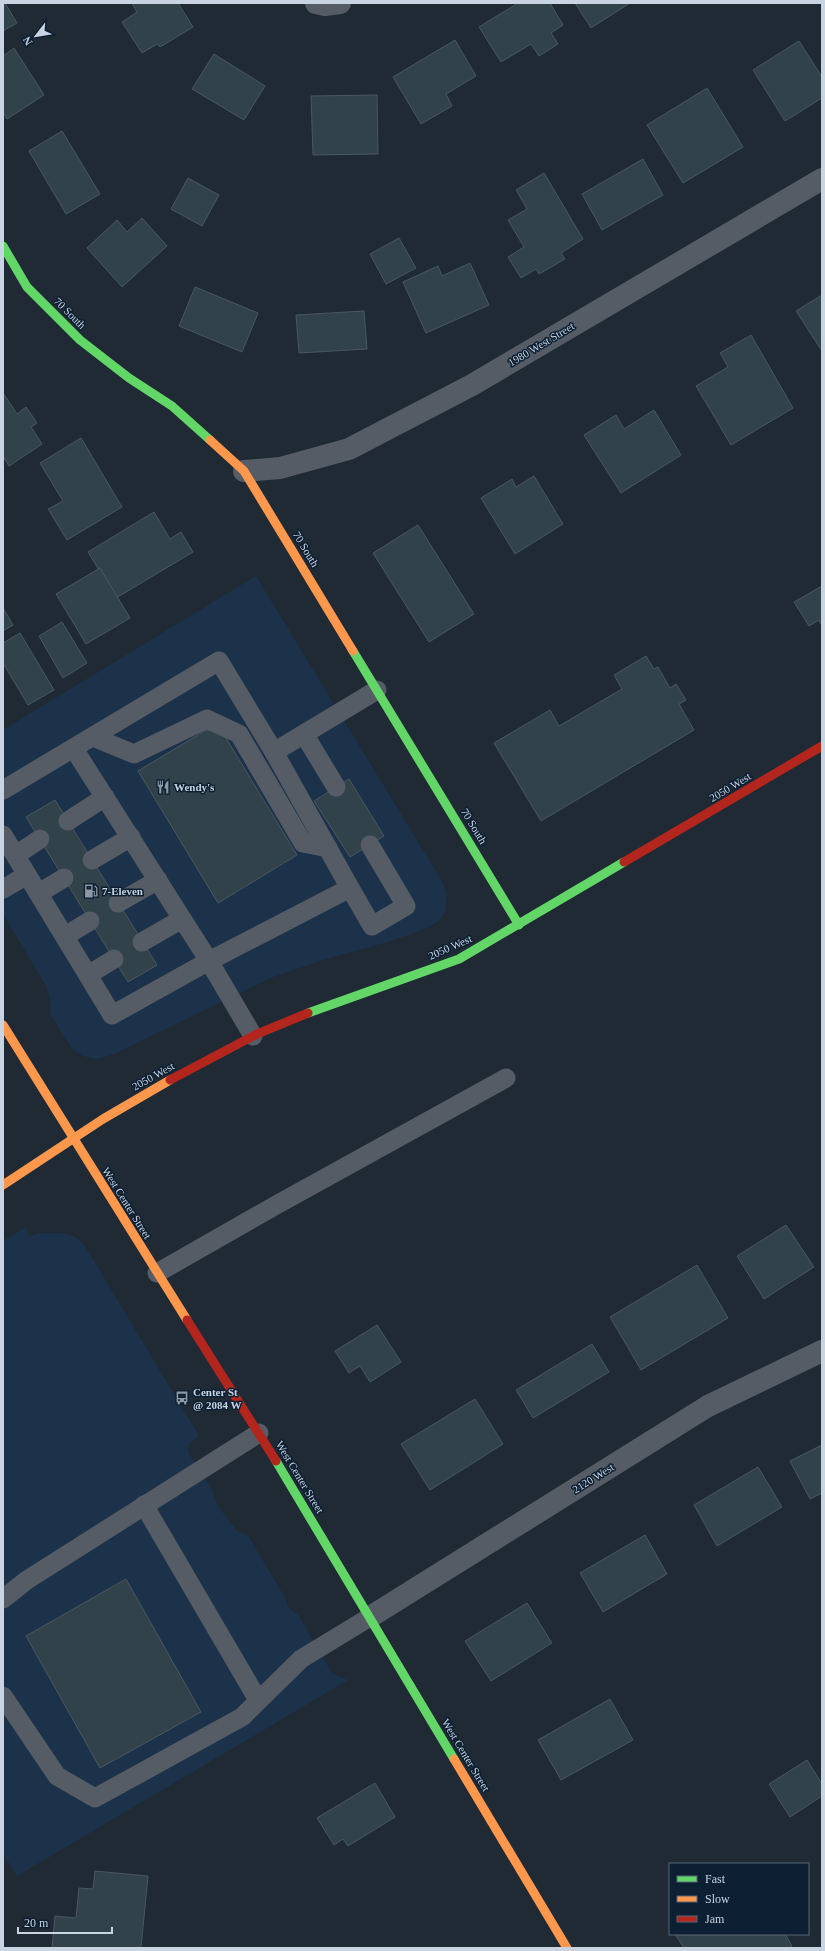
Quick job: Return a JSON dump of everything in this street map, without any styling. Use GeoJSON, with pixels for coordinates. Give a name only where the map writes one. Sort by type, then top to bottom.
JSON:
{"type":"FeatureCollection","features":[{"type":"Feature","properties":{"kind":"street"},"geometry":{"type":"LineString","coordinates":[[316,3],[325,5],[340,3]]}},
{"type":"Feature","properties":{"kind":"street","name":"1980 West Street"},"geometry":{"type":"LineString","coordinates":[[244,471],[280,468],[349,449],[472,385],[822,178]]}},
{"type":"Feature","properties":{"kind":"street","name":"70 South"},"geometry":{"type":"LineString","coordinates":[[3,246],[27,286],[80,340],[129,378],[172,406],[244,471],[519,925]]}},
{"type":"Feature","properties":{"kind":"street","name":"2050 West"},"geometry":{"type":"LineString","coordinates":[[3,1185],[117,1111],[253,1036],[278,1024],[459,959],[822,746]]}},
{"type":"Feature","properties":{"kind":"street","name":"West Center Street"},"geometry":{"type":"LineString","coordinates":[[3,1025],[259,1433],[567,1948]]}},
{"type":"Feature","properties":{"kind":"street","name":"2120 West"},"geometry":{"type":"LineString","coordinates":[[370,1617],[708,1406],[822,1351]]}},
{"type":"Feature","properties":{"kind":"lane"},"geometry":{"type":"LineString","coordinates":[[3,790],[74,749],[219,660],[274,752],[372,926],[406,906],[370,845]]}},
{"type":"Feature","properties":{"kind":"lane"},"geometry":{"type":"LineString","coordinates":[[274,752],[377,690]]}},
{"type":"Feature","properties":{"kind":"lane"},"geometry":{"type":"LineString","coordinates":[[93,737],[134,754],[207,719],[239,734],[303,843],[328,848]]}},
{"type":"Feature","properties":{"kind":"lane"},"geometry":{"type":"LineString","coordinates":[[304,734],[336,787]]}},
{"type":"Feature","properties":{"kind":"lane"},"geometry":{"type":"LineString","coordinates":[[74,749],[158,880],[253,1036]]}},
{"type":"Feature","properties":{"kind":"lane"},"geometry":{"type":"LineString","coordinates":[[68,821],[105,797]]}},
{"type":"Feature","properties":{"kind":"lane"},"geometry":{"type":"LineString","coordinates":[[3,835],[112,1015],[208,961],[350,888]]}},
{"type":"Feature","properties":{"kind":"lane"},"geometry":{"type":"LineString","coordinates":[[92,860],[131,837]]}},
{"type":"Feature","properties":{"kind":"lane"},"geometry":{"type":"LineString","coordinates":[[16,856],[40,839]]}},
{"type":"Feature","properties":{"kind":"lane"},"geometry":{"type":"LineString","coordinates":[[3,889],[27,875]]}},
{"type":"Feature","properties":{"kind":"lane"},"geometry":{"type":"LineString","coordinates":[[39,893],[64,878]]}},
{"type":"Feature","properties":{"kind":"lane"},"geometry":{"type":"LineString","coordinates":[[118,903],[158,880]]}},
{"type":"Feature","properties":{"kind":"lane"},"geometry":{"type":"LineString","coordinates":[[142,942],[182,919]]}},
{"type":"Feature","properties":{"kind":"lane"},"geometry":{"type":"LineString","coordinates":[[65,936],[90,921]]}},
{"type":"Feature","properties":{"kind":"lane"},"geometry":{"type":"LineString","coordinates":[[88,975],[114,959]]}},
{"type":"Feature","properties":{"kind":"lane"},"geometry":{"type":"LineString","coordinates":[[158,1273],[278,1204],[506,1078]]}},
{"type":"Feature","properties":{"kind":"lane"},"geometry":{"type":"LineString","coordinates":[[3,1599],[27,1580],[259,1433]]}},
{"type":"Feature","properties":{"kind":"lane"},"geometry":{"type":"LineString","coordinates":[[144,1505],[258,1700]]}},
{"type":"Feature","properties":{"kind":"lane"},"geometry":{"type":"LineString","coordinates":[[3,1696],[57,1776],[95,1798],[242,1717],[301,1659],[370,1617]]}},
{"type":"Feature","properties":{"kind":"shaded area"},"geometry":{"type":"Polygon","coordinates":[[[256,576],[443,883],[447,895],[445,911],[439,921],[425,929],[388,942],[326,959],[273,977],[114,1054],[98,1059],[83,1056],[72,1049],[51,1015],[50,998],[45,984],[3,914],[3,730],[256,576]]]}},
{"type":"Feature","properties":{"kind":"shaded area"},"geometry":{"type":"Polygon","coordinates":[[[26,1227],[29,1236],[40,1233],[60,1233],[74,1236],[83,1243],[198,1434],[197,1438],[189,1444],[188,1452],[213,1492],[218,1506],[237,1531],[249,1537],[284,1596],[289,1609],[298,1615],[332,1673],[348,1680],[17,1876],[3,1854],[3,1241],[26,1227]]]}},
{"type":"Feature","properties":{"kind":"building"},"geometry":{"type":"Polygon","coordinates":[[[3,3],[5,3],[17,23],[3,31],[3,3]]]}},
{"type":"Feature","properties":{"kind":"building"},"geometry":{"type":"Polygon","coordinates":[[[132,3],[178,3],[193,27],[160,47],[157,44],[142,53],[122,22],[137,12],[132,3]]]}},
{"type":"Feature","properties":{"kind":"building"},"geometry":{"type":"Polygon","coordinates":[[[518,3],[550,3],[563,25],[551,33],[558,44],[539,56],[531,44],[501,62],[479,27],[518,3]]]}},
{"type":"Feature","properties":{"kind":"building"},"geometry":{"type":"Polygon","coordinates":[[[575,3],[630,3],[591,28],[575,3]]]}},
{"type":"Feature","properties":{"kind":"building"},"geometry":{"type":"Polygon","coordinates":[[[455,40],[476,76],[446,94],[452,106],[421,124],[393,77],[455,40]]]}},
{"type":"Feature","properties":{"kind":"building"},"geometry":{"type":"Polygon","coordinates":[[[799,41],[822,77],[822,98],[785,121],[753,70],[799,41]]]}},
{"type":"Feature","properties":{"kind":"building"},"geometry":{"type":"Polygon","coordinates":[[[14,48],[44,95],[7,119],[3,112],[3,56],[14,48]]]}},
{"type":"Feature","properties":{"kind":"building"},"geometry":{"type":"Polygon","coordinates":[[[214,54],[265,86],[244,120],[192,89],[214,54]]]}},
{"type":"Feature","properties":{"kind":"building"},"geometry":{"type":"Polygon","coordinates":[[[707,88],[743,147],[683,183],[647,125],[707,88]]]}},
{"type":"Feature","properties":{"kind":"building"},"geometry":{"type":"Polygon","coordinates":[[[377,95],[378,154],[313,155],[311,96],[377,95]]]}},
{"type":"Feature","properties":{"kind":"building"},"geometry":{"type":"Polygon","coordinates":[[[62,131],[100,194],[66,214],[29,151],[62,131]]]}},
{"type":"Feature","properties":{"kind":"building"},"geometry":{"type":"Polygon","coordinates":[[[643,159],[663,195],[602,230],[582,194],[643,159]]]}},
{"type":"Feature","properties":{"kind":"building"},"geometry":{"type":"Polygon","coordinates":[[[544,173],[583,239],[561,253],[565,259],[539,274],[536,269],[521,278],[508,257],[524,247],[508,220],[527,209],[516,190],[544,173]]]}},
{"type":"Feature","properties":{"kind":"building"},"geometry":{"type":"Polygon","coordinates":[[[188,178],[219,195],[202,226],[171,209],[188,178]]]}},
{"type":"Feature","properties":{"kind":"building"},"geometry":{"type":"Polygon","coordinates":[[[142,218],[167,246],[122,287],[87,248],[117,220],[127,232],[142,218]]]}},
{"type":"Feature","properties":{"kind":"building"},"geometry":{"type":"Polygon","coordinates":[[[399,238],[416,268],[386,284],[370,254],[399,238]]]}},
{"type":"Feature","properties":{"kind":"building"},"geometry":{"type":"Polygon","coordinates":[[[470,263],[489,305],[426,333],[403,282],[438,266],[442,276],[470,263]]]}},
{"type":"Feature","properties":{"kind":"building"},"geometry":{"type":"Polygon","coordinates":[[[195,287],[258,313],[242,352],[179,326],[195,287]]]}},
{"type":"Feature","properties":{"kind":"building"},"geometry":{"type":"Polygon","coordinates":[[[822,295],[822,351],[796,311],[822,295]]]}},
{"type":"Feature","properties":{"kind":"building"},"geometry":{"type":"Polygon","coordinates":[[[364,311],[367,349],[299,353],[296,315],[364,311]]]}},
{"type":"Feature","properties":{"kind":"building"},"geometry":{"type":"Polygon","coordinates":[[[751,335],[793,408],[731,445],[696,386],[728,367],[720,353],[751,335]]]}},
{"type":"Feature","properties":{"kind":"building"},"geometry":{"type":"Polygon","coordinates":[[[3,393],[17,414],[26,407],[37,423],[31,427],[42,444],[9,466],[3,456],[3,393]]]}},
{"type":"Feature","properties":{"kind":"building"},"geometry":{"type":"Polygon","coordinates":[[[654,410],[681,455],[621,493],[584,435],[616,415],[624,429],[654,410]]]}},
{"type":"Feature","properties":{"kind":"building"},"geometry":{"type":"Polygon","coordinates":[[[81,438],[122,507],[67,540],[48,509],[63,501],[40,463],[81,438]]]}},
{"type":"Feature","properties":{"kind":"building"},"geometry":{"type":"Polygon","coordinates":[[[534,476],[563,524],[515,554],[481,498],[512,479],[516,487],[534,476]]]}},
{"type":"Feature","properties":{"kind":"building"},"geometry":{"type":"Polygon","coordinates":[[[154,512],[170,539],[181,532],[193,552],[116,598],[88,552],[154,512]]]}},
{"type":"Feature","properties":{"kind":"building"},"geometry":{"type":"Polygon","coordinates":[[[418,525],[474,614],[429,642],[373,553],[418,525]]]}},
{"type":"Feature","properties":{"kind":"building"},"geometry":{"type":"Polygon","coordinates":[[[100,568],[130,618],[86,644],[56,594],[100,568]]]}},
{"type":"Feature","properties":{"kind":"building"},"geometry":{"type":"Polygon","coordinates":[[[822,586],[822,626],[819,620],[809,626],[794,602],[822,586]]]}},
{"type":"Feature","properties":{"kind":"building"},"geometry":{"type":"Polygon","coordinates":[[[3,608],[13,625],[3,631],[3,608]]]}},
{"type":"Feature","properties":{"kind":"building"},"geometry":{"type":"Polygon","coordinates":[[[62,622],[87,663],[63,678],[39,636],[62,622]]]}},
{"type":"Feature","properties":{"kind":"building"},"geometry":{"type":"Polygon","coordinates":[[[20,633],[54,690],[28,705],[3,663],[3,643],[20,633]]]}},
{"type":"Feature","properties":{"kind":"building"},"geometry":{"type":"Polygon","coordinates":[[[646,656],[654,669],[658,667],[670,688],[676,684],[686,700],[679,704],[694,730],[541,821],[494,743],[550,710],[559,726],[622,689],[614,675],[646,656]]]}},
{"type":"Feature","properties":{"kind":"building"},"geometry":{"type":"Polygon","coordinates":[[[206,730],[223,733],[297,855],[218,903],[138,771],[206,730]]]}},
{"type":"Feature","properties":{"kind":"building"},"geometry":{"type":"Polygon","coordinates":[[[349,779],[384,836],[350,857],[314,801],[349,779]]]}},
{"type":"Feature","properties":{"kind":"building","name":"7-Eleven"},"geometry":{"type":"Polygon","coordinates":[[[55,800],[157,965],[128,982],[26,817],[55,800]]]}},
{"type":"Feature","properties":{"kind":"building"},"geometry":{"type":"Polygon","coordinates":[[[786,1225],[814,1267],[764,1299],[737,1256],[786,1225]]]}},
{"type":"Feature","properties":{"kind":"building"},"geometry":{"type":"Polygon","coordinates":[[[697,1265],[728,1318],[641,1370],[610,1317],[697,1265]]]}},
{"type":"Feature","properties":{"kind":"building"},"geometry":{"type":"Polygon","coordinates":[[[377,1325],[401,1362],[370,1382],[360,1366],[349,1373],[335,1351],[377,1325]]]}},
{"type":"Feature","properties":{"kind":"building"},"geometry":{"type":"Polygon","coordinates":[[[592,1344],[609,1372],[533,1418],[516,1390],[592,1344]]]}},
{"type":"Feature","properties":{"kind":"building"},"geometry":{"type":"Polygon","coordinates":[[[475,1399],[503,1444],[430,1490],[401,1444],[475,1399]]]}},
{"type":"Feature","properties":{"kind":"building"},"geometry":{"type":"Polygon","coordinates":[[[822,1445],[822,1493],[810,1499],[790,1461],[822,1445]]]}},
{"type":"Feature","properties":{"kind":"building"},"geometry":{"type":"Polygon","coordinates":[[[758,1467],[782,1507],[717,1546],[694,1505],[758,1467]]]}},
{"type":"Feature","properties":{"kind":"building"},"geometry":{"type":"Polygon","coordinates":[[[645,1535],[667,1574],[603,1612],[580,1573],[645,1535]]]}},
{"type":"Feature","properties":{"kind":"building"},"geometry":{"type":"Polygon","coordinates":[[[126,1579],[201,1712],[100,1768],[26,1636],[126,1579]]]}},
{"type":"Feature","properties":{"kind":"building"},"geometry":{"type":"Polygon","coordinates":[[[527,1603],[552,1643],[491,1681],[465,1641],[527,1603]]]}},
{"type":"Feature","properties":{"kind":"building"},"geometry":{"type":"Polygon","coordinates":[[[610,1699],[633,1740],[561,1780],[538,1740],[610,1699]]]}},
{"type":"Feature","properties":{"kind":"building"},"geometry":{"type":"Polygon","coordinates":[[[807,1760],[822,1784],[822,1796],[790,1817],[769,1784],[807,1760]]]}},
{"type":"Feature","properties":{"kind":"building"},"geometry":{"type":"Polygon","coordinates":[[[375,1783],[395,1817],[348,1846],[343,1839],[334,1845],[317,1818],[375,1783]]]}},
{"type":"Feature","properties":{"kind":"building"},"geometry":{"type":"Polygon","coordinates":[[[95,1871],[148,1876],[141,1948],[52,1948],[55,1916],[76,1918],[79,1888],[93,1889],[95,1871]]]}},
{"type":"Feature","properties":{"kind":"building"},"geometry":{"type":"Polygon","coordinates":[[[676,1935],[786,1935],[792,1946],[790,1948],[684,1948],[676,1935]]]}},
{"type":"Feature","properties":{"kind":"traffic: fast"},"geometry":{"type":"LineString","coordinates":[[3,246],[27,287],[80,340],[129,378],[172,406],[210,440]]}},
{"type":"Feature","properties":{"kind":"traffic: fast"},"geometry":{"type":"LineString","coordinates":[[353,651],[519,925]]}},
{"type":"Feature","properties":{"kind":"traffic: fast"},"geometry":{"type":"LineString","coordinates":[[308,1013],[459,959],[624,862]]}},
{"type":"Feature","properties":{"kind":"traffic: fast"},"geometry":{"type":"LineString","coordinates":[[276,1461],[454,1759]]}},
{"type":"Feature","properties":{"kind":"traffic: slow"},"geometry":{"type":"LineString","coordinates":[[210,440],[244,471],[353,651]]}},
{"type":"Feature","properties":{"kind":"traffic: slow"},"geometry":{"type":"LineString","coordinates":[[3,1025],[187,1320]]}},
{"type":"Feature","properties":{"kind":"traffic: slow"},"geometry":{"type":"LineString","coordinates":[[3,1185],[103,1119],[170,1080]]}},
{"type":"Feature","properties":{"kind":"traffic: slow"},"geometry":{"type":"LineString","coordinates":[[454,1759],[567,1948]]}},
{"type":"Feature","properties":{"kind":"traffic: jam"},"geometry":{"type":"LineString","coordinates":[[624,862],[822,746]]}},
{"type":"Feature","properties":{"kind":"traffic: jam"},"geometry":{"type":"LineString","coordinates":[[170,1080],[257,1034],[308,1013]]}},
{"type":"Feature","properties":{"kind":"traffic: jam"},"geometry":{"type":"LineString","coordinates":[[187,1320],[276,1461]]}},
{"type":"Feature","properties":{"kind":"place","name":"Wendy's"},"geometry":{"type":"Point","coordinates":[163,787]}},
{"type":"Feature","properties":{"kind":"place","name":"7-Eleven"},"geometry":{"type":"Point","coordinates":[91,891]}},
{"type":"Feature","properties":{"kind":"place","name":"Center St @ 2084 W"},"geometry":{"type":"Point","coordinates":[182,1398]}}]}
